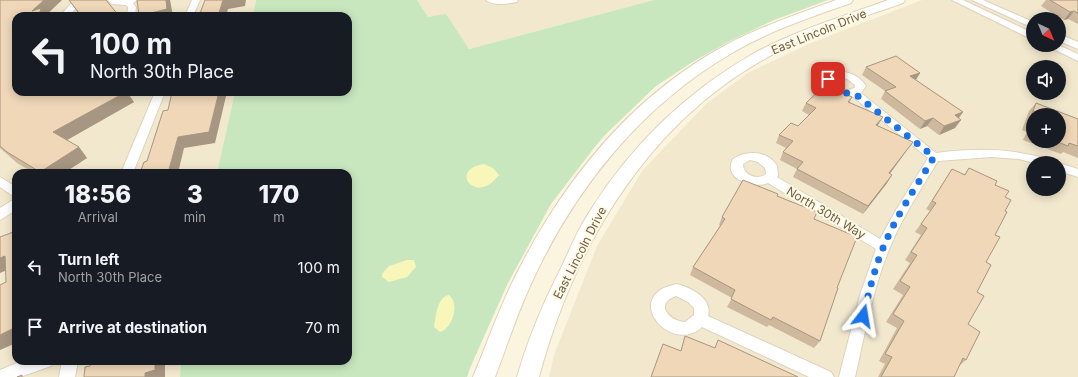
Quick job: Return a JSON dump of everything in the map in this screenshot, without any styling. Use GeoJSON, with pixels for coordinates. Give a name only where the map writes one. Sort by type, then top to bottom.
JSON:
{"type":"FeatureCollection","features":[{"type":"Feature","properties":{"kind":"main road","name":"East Lincoln Drive"},"geometry":{"type":"LineString","coordinates":[[528,377],[536,346],[563,283],[596,216],[627,170],[663,129],[707,90],[757,58],[799,37],[841,12],[847,0]]}},
{"type":"Feature","properties":{"kind":"main road","name":"East Lincoln Drive"},"geometry":{"type":"LineString","coordinates":[[484,377],[521,284],[557,216],[574,190],[604,151],[637,116],[658,97],[686,76],[727,50],[781,24],[841,12],[873,3],[899,0]]}},
{"type":"Feature","properties":{"kind":"street"},"geometry":{"type":"LineString","coordinates":[[68,12],[79,0]]}},
{"type":"Feature","properties":{"kind":"street"},"geometry":{"type":"LineString","coordinates":[[112,0],[116,3],[131,1],[131,12]]}},
{"type":"Feature","properties":{"kind":"street"},"geometry":{"type":"LineString","coordinates":[[191,12],[196,0]]}},
{"type":"Feature","properties":{"kind":"street"},"geometry":{"type":"LineString","coordinates":[[491,0],[506,2],[514,0]]}},
{"type":"Feature","properties":{"kind":"street"},"geometry":{"type":"LineString","coordinates":[[956,0],[1026,34]]}},
{"type":"Feature","properties":{"kind":"street"},"geometry":{"type":"LineString","coordinates":[[976,0],[1026,22]]}},
{"type":"Feature","properties":{"kind":"street"},"geometry":{"type":"LineString","coordinates":[[1066,40],[1078,46]]}},
{"type":"Feature","properties":{"kind":"street"},"geometry":{"type":"LineString","coordinates":[[1065,52],[1078,59]]}},
{"type":"Feature","properties":{"kind":"street"},"geometry":{"type":"LineString","coordinates":[[854,93],[934,157],[974,152],[1006,153],[1026,158]]}},
{"type":"Feature","properties":{"kind":"street"},"geometry":{"type":"LineString","coordinates":[[128,169],[158,96]]}},
{"type":"Feature","properties":{"kind":"street"},"geometry":{"type":"LineString","coordinates":[[847,377],[875,270],[883,247],[896,221],[934,157]]}},
{"type":"Feature","properties":{"kind":"street"},"geometry":{"type":"LineString","coordinates":[[1066,169],[1078,173]]}},
{"type":"Feature","properties":{"kind":"street","name":"North 30th Way"},"geometry":{"type":"LineString","coordinates":[[770,179],[883,247]]}},
{"type":"Feature","properties":{"kind":"street"},"geometry":{"type":"LineString","coordinates":[[0,180],[12,190]]}},
{"type":"Feature","properties":{"kind":"street"},"geometry":{"type":"LineString","coordinates":[[0,215],[12,207]]}},
{"type":"Feature","properties":{"kind":"street"},"geometry":{"type":"LineString","coordinates":[[700,319],[826,377]]}},
{"type":"Feature","properties":{"kind":"street"},"geometry":{"type":"LineString","coordinates":[[2,377],[32,365]]}},
{"type":"Feature","properties":{"kind":"street"},"geometry":{"type":"LineString","coordinates":[[67,377],[69,365]]}},
{"type":"Feature","properties":{"kind":"shaded area"},"geometry":{"type":"Polygon","coordinates":[[[0,0],[256,0],[254,12],[12,12],[12,96],[234,96],[218,169],[12,169],[12,365],[181,365],[180,377],[0,377],[0,0]]]}},
{"type":"Feature","properties":{"kind":"shaded area"},"geometry":{"type":"Polygon","coordinates":[[[417,0],[654,0],[469,49],[446,15],[428,17],[417,0]]]}},
{"type":"Feature","properties":{"kind":"shaded area"},"geometry":{"type":"Polygon","coordinates":[[[922,0],[1078,0],[1078,377],[549,377],[554,355],[597,246],[642,171],[706,104],[749,72],[811,43],[922,0]]]}},
{"type":"Feature","properties":{"kind":"green space"},"geometry":{"type":"Polygon","coordinates":[[[256,0],[417,0],[428,17],[446,14],[469,49],[654,0],[828,0],[774,20],[726,43],[691,63],[656,86],[605,135],[551,204],[508,283],[467,377],[180,377],[181,365],[352,365],[352,169],[218,169],[234,96],[352,96],[352,12],[254,12],[256,0]]]}},
{"type":"Feature","properties":{"kind":"sand"},"geometry":{"type":"Polygon","coordinates":[[[484,164],[493,168],[499,175],[490,184],[483,187],[471,185],[467,176],[469,171],[474,167],[484,164]]]}},
{"type":"Feature","properties":{"kind":"sand"},"geometry":{"type":"Polygon","coordinates":[[[407,260],[414,260],[416,267],[407,277],[389,282],[382,277],[382,274],[389,266],[407,260]]]}},
{"type":"Feature","properties":{"kind":"sand"},"geometry":{"type":"Polygon","coordinates":[[[449,295],[454,304],[454,315],[445,330],[440,332],[434,327],[436,313],[442,299],[449,295]]]}},
{"type":"Feature","properties":{"kind":"building"},"geometry":{"type":"Polygon","coordinates":[[[0,0],[44,0],[32,11],[41,8],[40,12],[12,12],[12,96],[119,96],[53,132],[79,147],[45,169],[35,169],[0,146],[0,0]]]}},
{"type":"Feature","properties":{"kind":"building"},"geometry":{"type":"Polygon","coordinates":[[[69,0],[106,0],[116,12],[78,12],[69,0]]]}},
{"type":"Feature","properties":{"kind":"building"},"geometry":{"type":"Polygon","coordinates":[[[137,0],[166,0],[167,9],[155,12],[138,12],[137,0]]]}},
{"type":"Feature","properties":{"kind":"building"},"geometry":{"type":"Polygon","coordinates":[[[205,0],[223,0],[219,12],[200,12],[205,0]]]}},
{"type":"Feature","properties":{"kind":"building"},"geometry":{"type":"Polygon","coordinates":[[[1050,0],[1078,0],[1078,13],[1074,11],[1070,12],[1050,0]]]}},
{"type":"Feature","properties":{"kind":"building"},"geometry":{"type":"Polygon","coordinates":[[[896,56],[920,73],[910,76],[963,112],[955,115],[961,120],[944,126],[933,118],[925,121],[885,91],[896,87],[866,67],[896,56]]]}},
{"type":"Feature","properties":{"kind":"building"},"geometry":{"type":"Polygon","coordinates":[[[825,85],[852,97],[848,102],[883,117],[876,125],[913,142],[889,173],[892,175],[868,206],[797,169],[803,162],[783,152],[793,141],[779,135],[791,123],[798,126],[816,108],[806,103],[825,85]]]}},
{"type":"Feature","properties":{"kind":"building"},"geometry":{"type":"Polygon","coordinates":[[[171,96],[218,96],[209,132],[178,137],[169,169],[141,169],[144,162],[147,161],[163,111],[168,110],[171,96]]]}},
{"type":"Feature","properties":{"kind":"building"},"geometry":{"type":"Polygon","coordinates":[[[1036,103],[1049,108],[1034,108],[1036,103]]]}},
{"type":"Feature","properties":{"kind":"building"},"geometry":{"type":"Polygon","coordinates":[[[1066,114],[1078,119],[1078,146],[1069,143],[1068,146],[1066,145],[1066,114]]]}},
{"type":"Feature","properties":{"kind":"building"},"geometry":{"type":"Polygon","coordinates":[[[969,168],[997,181],[995,185],[1009,191],[1005,197],[1011,200],[1005,211],[1007,212],[995,235],[1000,237],[986,262],[991,265],[977,292],[984,296],[968,324],[980,332],[966,360],[963,358],[954,377],[881,377],[892,357],[885,354],[904,321],[893,314],[910,287],[900,281],[917,255],[911,252],[927,228],[921,224],[936,203],[932,201],[952,169],[965,175],[969,168]]]}},
{"type":"Feature","properties":{"kind":"building"},"geometry":{"type":"Polygon","coordinates":[[[743,180],[817,212],[814,219],[857,237],[837,288],[820,341],[773,317],[771,320],[731,299],[735,290],[693,267],[725,219],[722,217],[743,180]]]}},
{"type":"Feature","properties":{"kind":"building"},"geometry":{"type":"Polygon","coordinates":[[[12,232],[12,329],[0,335],[0,285],[6,282],[5,256],[0,258],[0,237],[12,232]]]}},
{"type":"Feature","properties":{"kind":"building"},"geometry":{"type":"Polygon","coordinates":[[[685,336],[715,348],[718,340],[798,377],[651,377],[663,344],[681,351],[685,336]]]}},
{"type":"Feature","properties":{"kind":"building"},"geometry":{"type":"Polygon","coordinates":[[[155,365],[155,370],[145,373],[145,377],[84,377],[85,367],[155,365]]]}},
{"type":"Feature","properties":{"kind":"route"},"geometry":{"type":"LineString","coordinates":[[828,79],[829,85],[832,88],[840,92],[850,94],[854,93],[934,157],[896,221],[883,247],[875,270],[863,316]]}}]}
